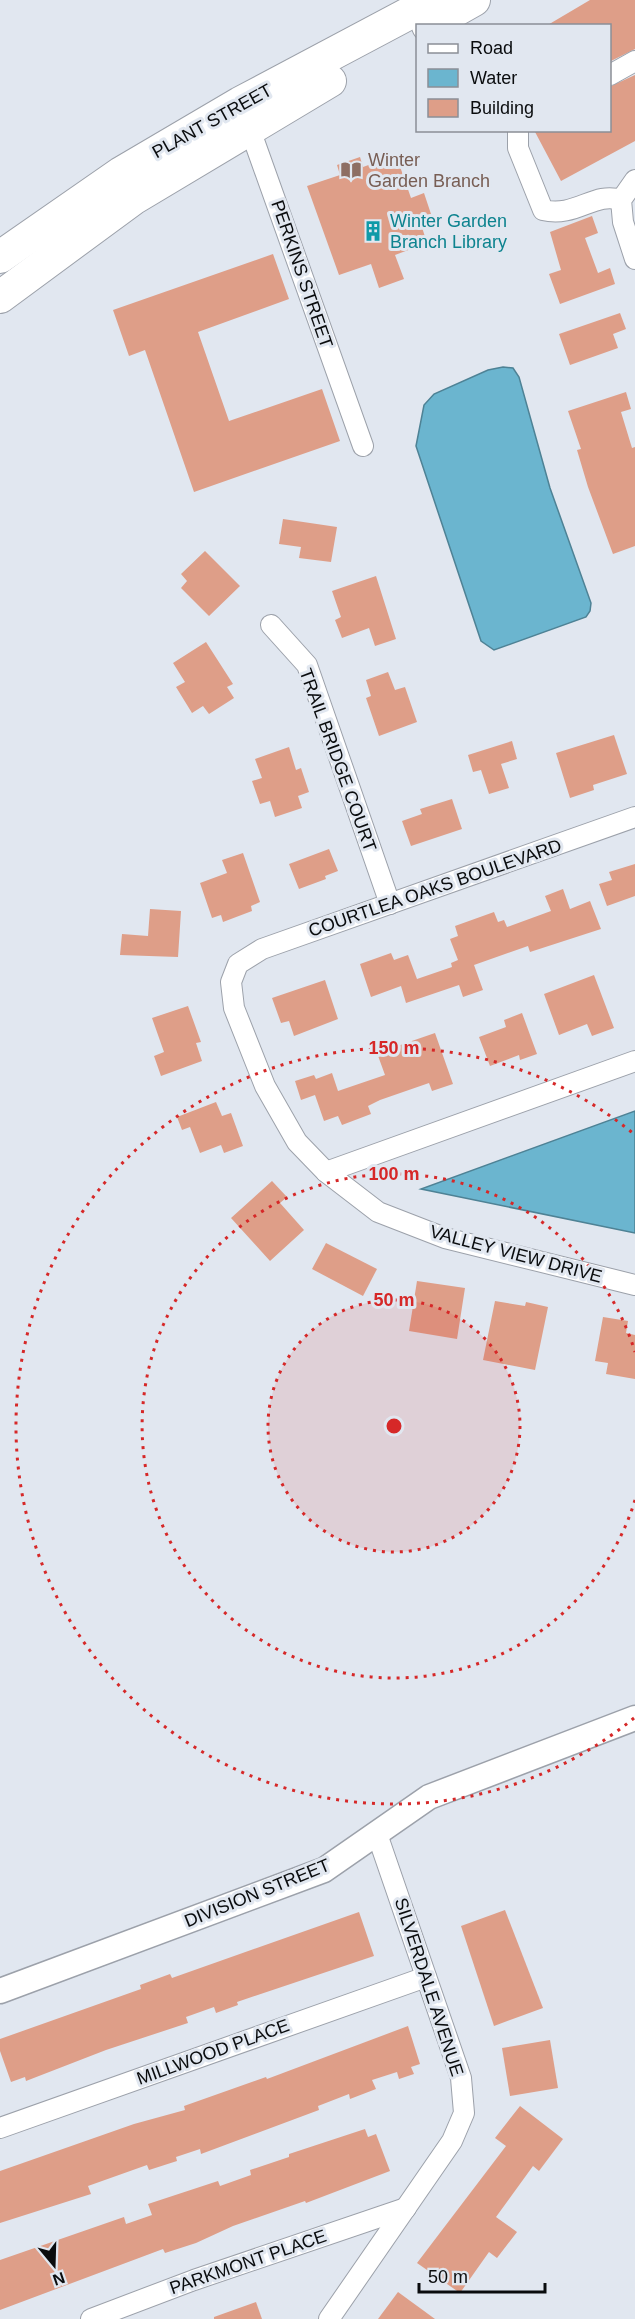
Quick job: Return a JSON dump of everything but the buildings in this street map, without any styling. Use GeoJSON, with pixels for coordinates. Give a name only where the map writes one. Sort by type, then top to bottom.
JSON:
{"type":"FeatureCollection","features":[{"type":"Feature","properties":{"kind":"main road","name":"PLANT STREET"},"geometry":{"type":"LineString","coordinates":[[245,115],[434,0]]}},
{"type":"Feature","properties":{"kind":"main road"},"geometry":{"type":"LineString","coordinates":[[432,24],[474,0]]}},
{"type":"Feature","properties":{"kind":"main road","name":"PLANT STREET"},"geometry":{"type":"LineString","coordinates":[[0,297],[11,252],[121,173],[416,32]]}},
{"type":"Feature","properties":{"kind":"street"},"geometry":{"type":"LineString","coordinates":[[611,74],[635,61]]}},
{"type":"Feature","properties":{"kind":"street","name":"PERKINS STREET"},"geometry":{"type":"LineString","coordinates":[[245,115],[363,446]]}},
{"type":"Feature","properties":{"kind":"street"},"geometry":{"type":"LineString","coordinates":[[518,132],[518,148],[543,210],[559,214],[609,196],[621,200]]}},
{"type":"Feature","properties":{"kind":"street"},"geometry":{"type":"LineString","coordinates":[[635,180],[621,200],[623,222],[635,259]]}},
{"type":"Feature","properties":{"kind":"street","name":"TRAIL BRIDGE COURT"},"geometry":{"type":"LineString","coordinates":[[271,625],[307,665],[390,904]]}},
{"type":"Feature","properties":{"kind":"street","name":"COURTLEA OAKS BOULEVARD"},"geometry":{"type":"LineString","coordinates":[[238,964],[262,949],[635,817]]}},
{"type":"Feature","properties":{"kind":"street","name":"VALLEY VIEW DRIVE"},"geometry":{"type":"LineString","coordinates":[[238,964],[231,982],[234,1008],[265,1086],[297,1142],[326,1172],[378,1212],[445,1238],[635,1285]]}},
{"type":"Feature","properties":{"kind":"street"},"geometry":{"type":"LineString","coordinates":[[326,1172],[635,1061]]}},
{"type":"Feature","properties":{"kind":"street","name":"DIVISION STREET"},"geometry":{"type":"LineString","coordinates":[[0,1991],[324,1870],[429,1797],[635,1718]]}},
{"type":"Feature","properties":{"kind":"street","name":"SILVERDALE AVENUE"},"geometry":{"type":"LineString","coordinates":[[329,2319],[452,2141],[464,2113],[461,2078],[377,1834]]}},
{"type":"Feature","properties":{"kind":"street","name":"MILLWOOD PLACE"},"geometry":{"type":"LineString","coordinates":[[0,2128],[426,1977]]}},
{"type":"Feature","properties":{"kind":"street","name":"PARKMONT PLACE"},"geometry":{"type":"LineString","coordinates":[[91,2319],[194,2280],[406,2208]]}},
{"type":"Feature","properties":{"kind":"water"},"geometry":{"type":"Polygon","coordinates":[[[513,368],[519,377],[550,488],[591,603],[586,617],[494,650],[481,641],[416,446],[424,405],[434,394],[488,370],[513,368]]]}},
{"type":"Feature","properties":{"kind":"water"},"geometry":{"type":"Polygon","coordinates":[[[635,1111],[635,1233],[421,1189],[635,1111]]]}},
{"type":"Feature","properties":{"kind":"place","name":"Winter Garden Branch"},"geometry":{"type":"Point","coordinates":[351,170]}},
{"type":"Feature","properties":{"kind":"place","name":"Winter Garden Branch Library"},"geometry":{"type":"Point","coordinates":[373,231]}}]}
